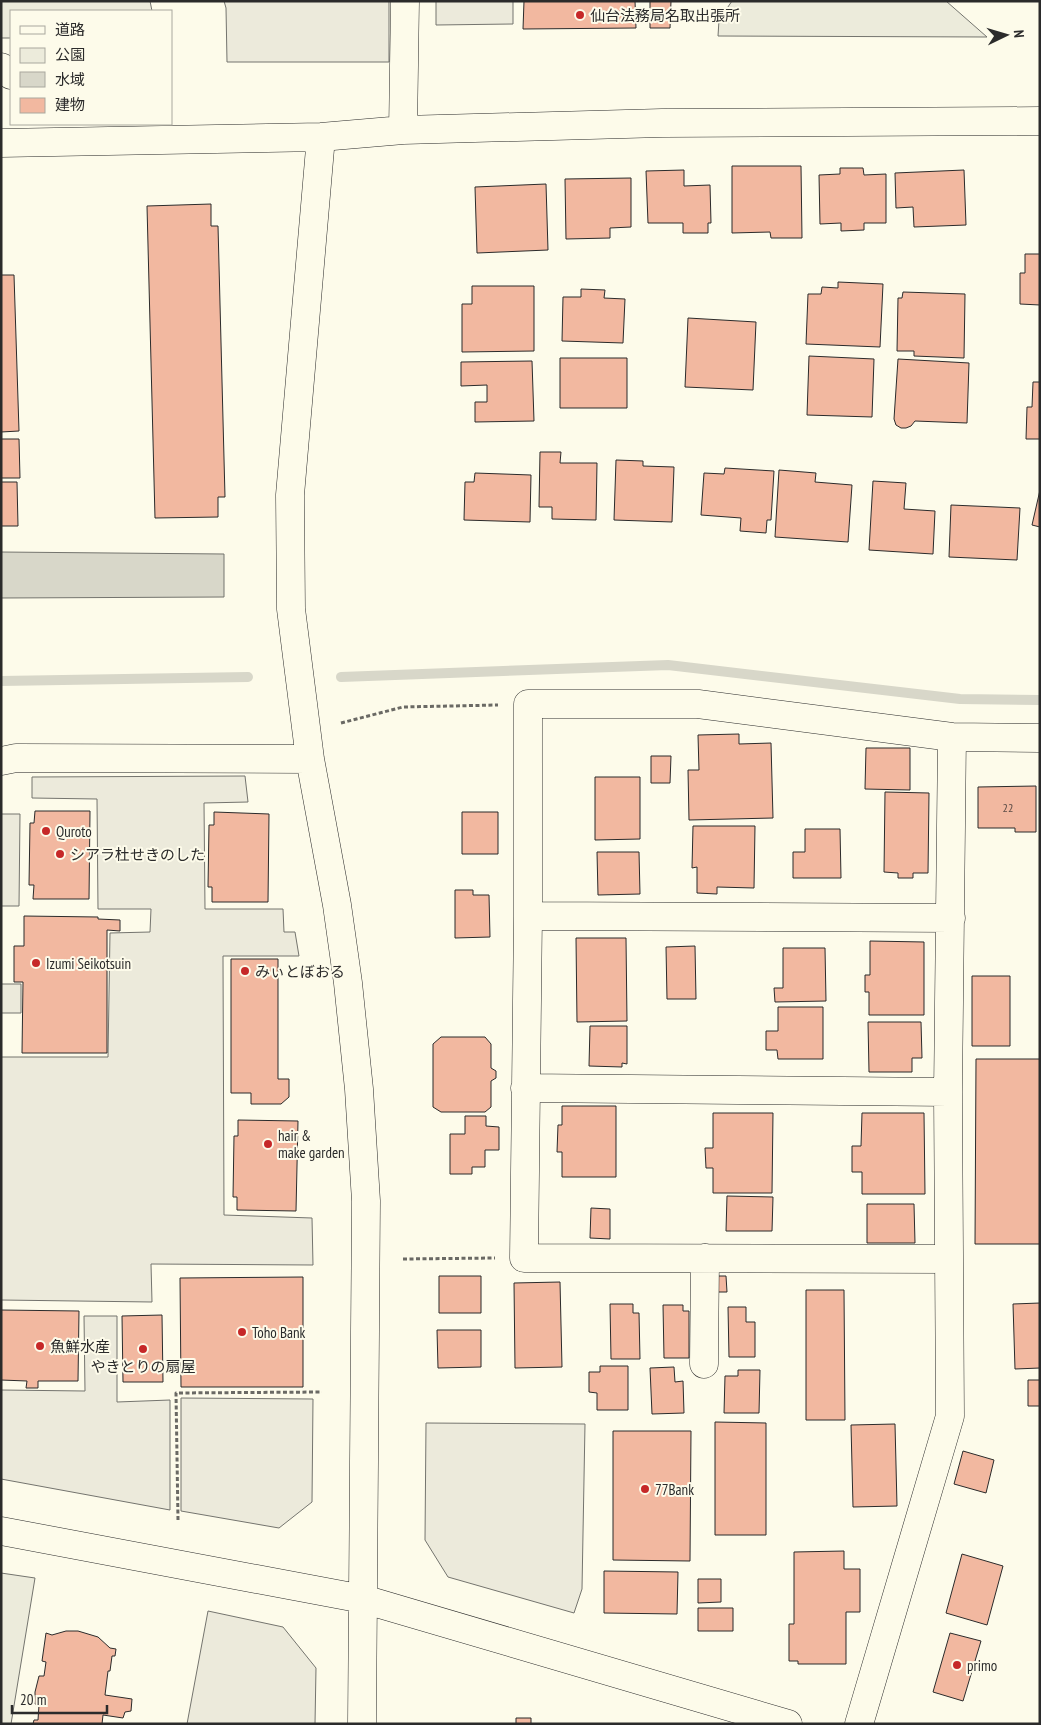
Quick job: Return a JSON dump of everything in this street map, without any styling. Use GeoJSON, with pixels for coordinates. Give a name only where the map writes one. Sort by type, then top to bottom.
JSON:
{"type":"FeatureCollection","features":[{"type":"Feature","properties":{"kind":"street"},"geometry":{"type":"LineString","coordinates":[[403,130],[406,1]]}},
{"type":"Feature","properties":{"kind":"street"},"geometry":{"type":"LineString","coordinates":[[16,137],[321,137],[403,130],[662,123],[1040,121]]}},
{"type":"Feature","properties":{"kind":"street"},"geometry":{"type":"LineString","coordinates":[[321,137],[290,495],[291,609],[310,759],[337,905],[348,983],[359,1089],[366,1201],[362,1724]]}},
{"type":"Feature","properties":{"kind":"street"},"geometry":{"type":"LineString","coordinates":[[949,1259],[524,1258],[528,916],[528,704],[698,704],[952,737],[1040,738]]}},
{"type":"Feature","properties":{"kind":"street"},"geometry":{"type":"LineString","coordinates":[[859,1724],[950,1416],[948,1092],[952,737]]}},
{"type":"Feature","properties":{"kind":"street"},"geometry":{"type":"LineString","coordinates":[[1,761],[26,758],[310,759]]}},
{"type":"Feature","properties":{"kind":"street"},"geometry":{"type":"LineString","coordinates":[[528,916],[951,918]]}},
{"type":"Feature","properties":{"kind":"street"},"geometry":{"type":"LineString","coordinates":[[525,1088],[948,1092]]}},
{"type":"Feature","properties":{"kind":"street"},"geometry":{"type":"LineString","coordinates":[[704,1364],[705,1258]]}},
{"type":"Feature","properties":{"kind":"street"},"geometry":{"type":"LineString","coordinates":[[1,1531],[363,1599],[788,1724]]}},
{"type":"Feature","properties":{"kind":"path"},"geometry":{"type":"LineString","coordinates":[[341,723],[403,707],[528,704]]}},
{"type":"Feature","properties":{"kind":"path"},"geometry":{"type":"LineString","coordinates":[[403,1259],[524,1258]]}},
{"type":"Feature","properties":{"kind":"path"},"geometry":{"type":"LineString","coordinates":[[178,1520],[176,1393],[322,1392]]}},
{"type":"Feature","properties":{"kind":"green space"},"geometry":{"type":"Polygon","coordinates":[[[732,1],[946,1],[987,37],[718,36],[719,20],[732,1]]]}},
{"type":"Feature","properties":{"kind":"green space"},"geometry":{"type":"Polygon","coordinates":[[[1,1573],[35,1578],[11,1724],[1,1724],[1,1573]]]}},
{"type":"Feature","properties":{"kind":"shaded area"},"geometry":{"type":"Polygon","coordinates":[[[1,1],[150,1],[152,10],[10,10],[10,38],[1,38],[1,1]]]}},
{"type":"Feature","properties":{"kind":"shaded area"},"geometry":{"type":"Polygon","coordinates":[[[224,1],[389,1],[389,62],[227,62],[226,8],[224,1]]]}},
{"type":"Feature","properties":{"kind":"shaded area"},"geometry":{"type":"Polygon","coordinates":[[[436,1],[513,1],[513,24],[436,25],[436,1]]]}},
{"type":"Feature","properties":{"kind":"shaded area"},"geometry":{"type":"Polygon","coordinates":[[[245,776],[248,802],[204,803],[205,909],[283,909],[284,932],[295,932],[299,956],[223,956],[224,1215],[312,1218],[313,1265],[151,1264],[152,1302],[1,1300],[1,1057],[108,1057],[110,933],[150,932],[151,909],[98,909],[97,799],[32,798],[32,777],[245,776]]]}},
{"type":"Feature","properties":{"kind":"shaded area"},"geometry":{"type":"Polygon","coordinates":[[[1,814],[20,814],[19,906],[1,906],[1,814]]]}},
{"type":"Feature","properties":{"kind":"shaded area"},"geometry":{"type":"Polygon","coordinates":[[[1,984],[21,984],[21,1013],[1,1013],[1,984]]]}},
{"type":"Feature","properties":{"kind":"shaded area"},"geometry":{"type":"Polygon","coordinates":[[[84,1316],[117,1316],[117,1402],[170,1400],[170,1510],[1,1479],[1,1390],[85,1391],[84,1316]]]}},
{"type":"Feature","properties":{"kind":"shaded area"},"geometry":{"type":"Polygon","coordinates":[[[181,1398],[313,1399],[312,1502],[279,1528],[181,1511],[181,1398]]]}},
{"type":"Feature","properties":{"kind":"shaded area"},"geometry":{"type":"Polygon","coordinates":[[[426,1423],[585,1424],[582,1589],[574,1613],[448,1577],[425,1540],[426,1423]]]}},
{"type":"Feature","properties":{"kind":"shaded area"},"geometry":{"type":"Polygon","coordinates":[[[208,1611],[283,1627],[316,1668],[315,1724],[187,1724],[208,1611]]]}},
{"type":"Feature","properties":{"kind":"water"},"geometry":{"type":"Polygon","coordinates":[[[1,552],[224,554],[224,597],[1,598],[1,552]]]}},
{"type":"Feature","properties":{"kind":"building","name":"仙台法務局名取出張所"},"geometry":{"type":"Polygon","coordinates":[[[524,1],[635,1],[636,28],[523,29],[524,1]]]}},
{"type":"Feature","properties":{"kind":"building"},"geometry":{"type":"Polygon","coordinates":[[[650,1],[671,1],[670,28],[650,28],[650,1]]]}},
{"type":"Feature","properties":{"kind":"building"},"geometry":{"type":"Polygon","coordinates":[[[732,166],[801,166],[802,238],[771,238],[770,232],[732,233],[732,166]]]}},
{"type":"Feature","properties":{"kind":"building"},"geometry":{"type":"Polygon","coordinates":[[[840,168],[863,168],[864,175],[886,174],[886,223],[864,223],[864,230],[841,231],[841,223],[820,224],[819,175],[840,174],[840,168]]]}},
{"type":"Feature","properties":{"kind":"building"},"geometry":{"type":"Polygon","coordinates":[[[684,170],[684,186],[710,185],[711,223],[708,223],[708,233],[683,233],[683,223],[648,223],[646,171],[684,170]]]}},
{"type":"Feature","properties":{"kind":"building"},"geometry":{"type":"Polygon","coordinates":[[[964,170],[966,225],[914,227],[913,207],[896,208],[895,173],[964,170]]]}},
{"type":"Feature","properties":{"kind":"building"},"geometry":{"type":"Polygon","coordinates":[[[631,178],[631,227],[610,228],[610,238],[566,239],[565,179],[631,178]]]}},
{"type":"Feature","properties":{"kind":"building"},"geometry":{"type":"Polygon","coordinates":[[[546,184],[548,250],[477,253],[475,187],[546,184]]]}},
{"type":"Feature","properties":{"kind":"building"},"geometry":{"type":"Polygon","coordinates":[[[211,204],[211,226],[218,226],[225,497],[218,497],[218,517],[155,518],[147,206],[211,204]]]}},
{"type":"Feature","properties":{"kind":"building"},"geometry":{"type":"Polygon","coordinates":[[[1025,254],[1040,254],[1040,305],[1020,304],[1020,273],[1025,273],[1025,254]]]}},
{"type":"Feature","properties":{"kind":"building"},"geometry":{"type":"Polygon","coordinates":[[[1,275],[14,275],[19,431],[1,432],[1,275]]]}},
{"type":"Feature","properties":{"kind":"building"},"geometry":{"type":"Polygon","coordinates":[[[838,282],[883,284],[880,347],[806,344],[808,294],[821,294],[822,287],[838,288],[838,282]]]}},
{"type":"Feature","properties":{"kind":"building"},"geometry":{"type":"Polygon","coordinates":[[[472,286],[534,286],[534,351],[462,352],[462,304],[472,304],[472,286]]]}},
{"type":"Feature","properties":{"kind":"building"},"geometry":{"type":"Polygon","coordinates":[[[581,289],[605,290],[604,298],[625,299],[623,343],[562,341],[563,297],[581,297],[581,289]]]}},
{"type":"Feature","properties":{"kind":"building"},"geometry":{"type":"Polygon","coordinates":[[[903,292],[965,294],[964,358],[914,356],[914,351],[897,351],[898,298],[902,298],[903,292]]]}},
{"type":"Feature","properties":{"kind":"building"},"geometry":{"type":"Polygon","coordinates":[[[688,318],[756,322],[753,390],[685,387],[688,318]]]}},
{"type":"Feature","properties":{"kind":"building"},"geometry":{"type":"Polygon","coordinates":[[[809,356],[874,359],[872,417],[807,415],[809,356]]]}},
{"type":"Feature","properties":{"kind":"building"},"geometry":{"type":"Polygon","coordinates":[[[560,358],[627,358],[627,408],[560,408],[560,358]]]}},
{"type":"Feature","properties":{"kind":"building"},"geometry":{"type":"Polygon","coordinates":[[[898,359],[969,363],[967,423],[915,421],[906,428],[896,425],[894,419],[898,359]]]}},
{"type":"Feature","properties":{"kind":"building"},"geometry":{"type":"Polygon","coordinates":[[[532,361],[534,421],[475,422],[475,402],[487,402],[487,385],[461,386],[461,362],[532,361]]]}},
{"type":"Feature","properties":{"kind":"building"},"geometry":{"type":"Polygon","coordinates":[[[1033,382],[1040,382],[1040,439],[1026,439],[1027,407],[1032,407],[1033,382]]]}},
{"type":"Feature","properties":{"kind":"building"},"geometry":{"type":"Polygon","coordinates":[[[1,439],[19,439],[20,478],[1,478],[1,439]]]}},
{"type":"Feature","properties":{"kind":"building"},"geometry":{"type":"Polygon","coordinates":[[[540,452],[561,452],[560,463],[597,463],[596,520],[552,519],[552,507],[539,507],[540,452]]]}},
{"type":"Feature","properties":{"kind":"building"},"geometry":{"type":"Polygon","coordinates":[[[616,460],[643,461],[643,466],[674,467],[672,522],[614,520],[616,460]]]}},
{"type":"Feature","properties":{"kind":"building"},"geometry":{"type":"Polygon","coordinates":[[[725,468],[774,471],[771,520],[767,520],[766,533],[740,531],[741,518],[701,515],[704,473],[724,474],[725,468]]]}},
{"type":"Feature","properties":{"kind":"building"},"geometry":{"type":"Polygon","coordinates":[[[779,470],[816,473],[815,482],[852,485],[848,542],[775,537],[779,470]]]}},
{"type":"Feature","properties":{"kind":"building"},"geometry":{"type":"Polygon","coordinates":[[[475,473],[531,475],[530,522],[464,520],[465,482],[474,482],[475,473]]]}},
{"type":"Feature","properties":{"kind":"building"},"geometry":{"type":"Polygon","coordinates":[[[873,481],[906,483],[904,509],[935,511],[933,554],[869,550],[873,481]]]}},
{"type":"Feature","properties":{"kind":"building"},"geometry":{"type":"Polygon","coordinates":[[[1,482],[17,482],[18,526],[1,526],[1,482]]]}},
{"type":"Feature","properties":{"kind":"building"},"geometry":{"type":"Polygon","coordinates":[[[1040,490],[1040,527],[1032,525],[1040,490]]]}},
{"type":"Feature","properties":{"kind":"building"},"geometry":{"type":"Polygon","coordinates":[[[951,505],[1020,508],[1017,560],[949,557],[951,505]]]}},
{"type":"Feature","properties":{"kind":"building"},"geometry":{"type":"Polygon","coordinates":[[[739,734],[739,744],[771,743],[773,818],[689,820],[688,770],[699,770],[698,735],[739,734]]]}},
{"type":"Feature","properties":{"kind":"building"},"geometry":{"type":"Polygon","coordinates":[[[866,748],[910,748],[910,790],[865,789],[866,748]]]}},
{"type":"Feature","properties":{"kind":"building"},"geometry":{"type":"Polygon","coordinates":[[[651,756],[671,756],[670,783],[651,783],[651,756]]]}},
{"type":"Feature","properties":{"kind":"building"},"geometry":{"type":"Polygon","coordinates":[[[595,777],[640,777],[640,839],[595,840],[595,777]]]}},
{"type":"Feature","properties":{"kind":"building"},"geometry":{"type":"Polygon","coordinates":[[[1036,786],[1036,832],[1015,832],[1015,828],[978,828],[978,787],[1036,786]]]}},
{"type":"Feature","properties":{"kind":"building"},"geometry":{"type":"Polygon","coordinates":[[[885,792],[929,793],[928,873],[913,873],[913,878],[898,878],[898,873],[884,872],[885,792]]]}},
{"type":"Feature","properties":{"kind":"building","name":"シアラ杜せきのした"},"geometry":{"type":"Polygon","coordinates":[[[35,811],[90,811],[89,899],[33,899],[34,885],[29,885],[30,823],[34,823],[35,811]]]}},
{"type":"Feature","properties":{"kind":"building"},"geometry":{"type":"Polygon","coordinates":[[[214,812],[269,814],[268,902],[212,902],[212,887],[208,887],[209,825],[214,825],[214,812]]]}},
{"type":"Feature","properties":{"kind":"building"},"geometry":{"type":"Polygon","coordinates":[[[462,812],[498,812],[498,854],[462,854],[462,812]]]}},
{"type":"Feature","properties":{"kind":"building"},"geometry":{"type":"Polygon","coordinates":[[[693,826],[755,826],[754,888],[717,887],[717,894],[697,893],[697,867],[692,868],[693,826]]]}},
{"type":"Feature","properties":{"kind":"building"},"geometry":{"type":"Polygon","coordinates":[[[805,829],[840,829],[841,878],[793,878],[793,852],[805,852],[805,829]]]}},
{"type":"Feature","properties":{"kind":"building"},"geometry":{"type":"Polygon","coordinates":[[[597,852],[639,852],[640,894],[598,895],[597,852]]]}},
{"type":"Feature","properties":{"kind":"building"},"geometry":{"type":"Polygon","coordinates":[[[455,890],[473,890],[473,895],[489,895],[490,937],[455,938],[455,890]]]}},
{"type":"Feature","properties":{"kind":"building"},"geometry":{"type":"Polygon","coordinates":[[[24,916],[98,917],[98,919],[120,920],[120,931],[107,930],[107,1053],[22,1053],[23,982],[14,982],[14,946],[24,946],[24,916]]]}},
{"type":"Feature","properties":{"kind":"building"},"geometry":{"type":"Polygon","coordinates":[[[576,938],[626,938],[627,1021],[577,1022],[576,938]]]}},
{"type":"Feature","properties":{"kind":"building"},"geometry":{"type":"Polygon","coordinates":[[[870,941],[924,942],[924,1015],[869,1015],[869,992],[865,992],[865,975],[870,975],[870,941]]]}},
{"type":"Feature","properties":{"kind":"building"},"geometry":{"type":"Polygon","coordinates":[[[695,946],[696,999],[667,999],[666,947],[695,946]]]}},
{"type":"Feature","properties":{"kind":"building"},"geometry":{"type":"Polygon","coordinates":[[[783,948],[825,948],[826,1001],[775,1002],[774,988],[783,988],[783,948]]]}},
{"type":"Feature","properties":{"kind":"building"},"geometry":{"type":"Polygon","coordinates":[[[231,959],[278,959],[278,1079],[289,1079],[289,1097],[281,1104],[251,1104],[251,1093],[231,1093],[231,959]]]}},
{"type":"Feature","properties":{"kind":"building"},"geometry":{"type":"Polygon","coordinates":[[[972,976],[1010,976],[1010,1046],[972,1046],[972,976]]]}},
{"type":"Feature","properties":{"kind":"building"},"geometry":{"type":"Polygon","coordinates":[[[778,1007],[823,1007],[823,1059],[778,1059],[777,1050],[766,1050],[766,1031],[778,1031],[778,1007]]]}},
{"type":"Feature","properties":{"kind":"building"},"geometry":{"type":"Polygon","coordinates":[[[868,1022],[921,1022],[922,1058],[912,1058],[912,1072],[869,1072],[868,1022]]]}},
{"type":"Feature","properties":{"kind":"building"},"geometry":{"type":"Polygon","coordinates":[[[590,1026],[627,1026],[627,1064],[622,1063],[622,1067],[589,1066],[590,1026]]]}},
{"type":"Feature","properties":{"kind":"building"},"geometry":{"type":"Polygon","coordinates":[[[441,1037],[485,1037],[491,1044],[491,1068],[496,1071],[496,1078],[491,1081],[491,1107],[485,1112],[441,1112],[433,1107],[433,1044],[441,1037]]]}},
{"type":"Feature","properties":{"kind":"building"},"geometry":{"type":"Polygon","coordinates":[[[976,1059],[1040,1059],[1040,1244],[975,1244],[976,1059]]]}},
{"type":"Feature","properties":{"kind":"building"},"geometry":{"type":"Polygon","coordinates":[[[562,1106],[616,1106],[616,1177],[562,1177],[562,1152],[557,1152],[558,1125],[562,1125],[562,1106]]]}},
{"type":"Feature","properties":{"kind":"building"},"geometry":{"type":"Polygon","coordinates":[[[713,1113],[773,1113],[772,1193],[713,1193],[713,1168],[706,1168],[705,1148],[713,1148],[713,1113]]]}},
{"type":"Feature","properties":{"kind":"building"},"geometry":{"type":"Polygon","coordinates":[[[862,1113],[924,1113],[925,1194],[862,1194],[862,1172],[852,1172],[852,1146],[861,1146],[862,1113]]]}},
{"type":"Feature","properties":{"kind":"building"},"geometry":{"type":"Polygon","coordinates":[[[465,1116],[486,1116],[486,1126],[499,1127],[499,1150],[485,1150],[485,1167],[472,1167],[472,1174],[450,1174],[450,1134],[465,1134],[465,1116]]]}},
{"type":"Feature","properties":{"kind":"building"},"geometry":{"type":"Polygon","coordinates":[[[238,1120],[298,1121],[296,1211],[237,1210],[237,1197],[233,1197],[234,1136],[238,1136],[238,1120]]]}},
{"type":"Feature","properties":{"kind":"building"},"geometry":{"type":"Polygon","coordinates":[[[727,1196],[773,1197],[772,1231],[726,1231],[727,1196]]]}},
{"type":"Feature","properties":{"kind":"building"},"geometry":{"type":"Polygon","coordinates":[[[867,1204],[914,1204],[915,1243],[867,1243],[867,1204]]]}},
{"type":"Feature","properties":{"kind":"building"},"geometry":{"type":"Polygon","coordinates":[[[591,1208],[610,1209],[610,1239],[590,1238],[591,1208]]]}},
{"type":"Feature","properties":{"kind":"building"},"geometry":{"type":"Polygon","coordinates":[[[439,1276],[481,1276],[481,1313],[439,1313],[439,1276]]]}},
{"type":"Feature","properties":{"kind":"building"},"geometry":{"type":"Polygon","coordinates":[[[716,1276],[726,1276],[727,1292],[716,1292],[716,1276]]]}},
{"type":"Feature","properties":{"kind":"building","name":"Toho Bank"},"geometry":{"type":"Polygon","coordinates":[[[303,1277],[303,1387],[181,1387],[180,1278],[303,1277]]]}},
{"type":"Feature","properties":{"kind":"building"},"geometry":{"type":"Polygon","coordinates":[[[560,1282],[562,1367],[515,1368],[514,1283],[560,1282]]]}},
{"type":"Feature","properties":{"kind":"building"},"geometry":{"type":"Polygon","coordinates":[[[806,1290],[844,1290],[845,1420],[806,1420],[806,1290]]]}},
{"type":"Feature","properties":{"kind":"building"},"geometry":{"type":"Polygon","coordinates":[[[1040,1303],[1040,1368],[1015,1369],[1013,1304],[1040,1303]]]}},
{"type":"Feature","properties":{"kind":"building"},"geometry":{"type":"Polygon","coordinates":[[[610,1304],[633,1304],[633,1313],[639,1313],[640,1359],[611,1359],[610,1304]]]}},
{"type":"Feature","properties":{"kind":"building"},"geometry":{"type":"Polygon","coordinates":[[[663,1305],[683,1305],[683,1311],[689,1311],[689,1358],[664,1358],[663,1305]]]}},
{"type":"Feature","properties":{"kind":"building"},"geometry":{"type":"Polygon","coordinates":[[[728,1307],[746,1307],[746,1322],[755,1322],[755,1357],[729,1357],[728,1307]]]}},
{"type":"Feature","properties":{"kind":"building","name":"魚鮮水産"},"geometry":{"type":"Polygon","coordinates":[[[1,1310],[79,1311],[78,1381],[38,1381],[38,1388],[26,1388],[27,1381],[1,1380],[1,1310]]]}},
{"type":"Feature","properties":{"kind":"building","name":"やきとりの扇屋"},"geometry":{"type":"Polygon","coordinates":[[[162,1315],[163,1382],[123,1382],[122,1316],[162,1315]]]}},
{"type":"Feature","properties":{"kind":"building"},"geometry":{"type":"Polygon","coordinates":[[[437,1330],[481,1330],[481,1367],[438,1368],[437,1330]]]}},
{"type":"Feature","properties":{"kind":"building"},"geometry":{"type":"Polygon","coordinates":[[[600,1366],[628,1366],[628,1410],[597,1410],[597,1393],[589,1392],[589,1372],[600,1372],[600,1366]]]}},
{"type":"Feature","properties":{"kind":"building"},"geometry":{"type":"Polygon","coordinates":[[[674,1367],[675,1382],[683,1381],[684,1413],[652,1414],[650,1368],[674,1367]]]}},
{"type":"Feature","properties":{"kind":"building"},"geometry":{"type":"Polygon","coordinates":[[[738,1370],[760,1370],[759,1413],[724,1413],[725,1376],[738,1376],[738,1370]]]}},
{"type":"Feature","properties":{"kind":"building"},"geometry":{"type":"Polygon","coordinates":[[[1028,1380],[1040,1380],[1040,1406],[1028,1406],[1028,1380]]]}},
{"type":"Feature","properties":{"kind":"building"},"geometry":{"type":"Polygon","coordinates":[[[715,1422],[766,1423],[766,1535],[715,1535],[715,1422]]]}},
{"type":"Feature","properties":{"kind":"building"},"geometry":{"type":"Polygon","coordinates":[[[895,1424],[897,1506],[853,1507],[851,1425],[895,1424]]]}},
{"type":"Feature","properties":{"kind":"building"},"geometry":{"type":"Polygon","coordinates":[[[613,1431],[691,1431],[690,1561],[613,1560],[613,1431]]]}},
{"type":"Feature","properties":{"kind":"building"},"geometry":{"type":"Polygon","coordinates":[[[963,1451],[994,1460],[986,1493],[954,1484],[963,1451]]]}},
{"type":"Feature","properties":{"kind":"building"},"geometry":{"type":"Polygon","coordinates":[[[844,1551],[844,1569],[860,1569],[860,1612],[846,1612],[846,1664],[798,1664],[798,1661],[789,1661],[789,1624],[794,1624],[794,1552],[844,1551]]]}},
{"type":"Feature","properties":{"kind":"building"},"geometry":{"type":"Polygon","coordinates":[[[962,1554],[1003,1566],[987,1625],[946,1613],[962,1554]]]}},
{"type":"Feature","properties":{"kind":"building"},"geometry":{"type":"Polygon","coordinates":[[[604,1571],[678,1572],[677,1614],[604,1613],[604,1571]]]}},
{"type":"Feature","properties":{"kind":"building"},"geometry":{"type":"Polygon","coordinates":[[[698,1579],[721,1579],[721,1602],[698,1603],[698,1579]]]}},
{"type":"Feature","properties":{"kind":"building"},"geometry":{"type":"Polygon","coordinates":[[[698,1608],[733,1608],[733,1631],[698,1631],[698,1608]]]}},
{"type":"Feature","properties":{"kind":"building"},"geometry":{"type":"Polygon","coordinates":[[[66,1631],[78,1631],[98,1637],[110,1648],[116,1649],[115,1656],[112,1656],[110,1671],[108,1671],[105,1695],[132,1699],[131,1711],[125,1712],[123,1718],[103,1715],[102,1724],[33,1724],[34,1720],[38,1720],[39,1705],[35,1704],[35,1692],[39,1676],[44,1676],[46,1662],[42,1661],[46,1633],[52,1635],[66,1631]]]}},
{"type":"Feature","properties":{"kind":"building"},"geometry":{"type":"Polygon","coordinates":[[[950,1633],[981,1641],[963,1701],[933,1692],[950,1633]]]}},
{"type":"Feature","properties":{"kind":"building"},"geometry":{"type":"Polygon","coordinates":[[[516,1718],[531,1718],[531,1724],[516,1724],[516,1718]]]}},
{"type":"Feature","properties":{"kind":"waterway"},"geometry":{"type":"LineString","coordinates":[[341,677],[668,665],[960,699],[1040,700]]}},
{"type":"Feature","properties":{"kind":"waterway"},"geometry":{"type":"LineString","coordinates":[[1,681],[248,677]]}},
{"type":"Feature","properties":{"kind":"place","name":"仙台法務局名取出張所"},"geometry":{"type":"Point","coordinates":[580,15]}},
{"type":"Feature","properties":{"kind":"place","name":"Quroto"},"geometry":{"type":"Point","coordinates":[46,831]}},
{"type":"Feature","properties":{"kind":"place","name":"シアラ杜せきのした"},"geometry":{"type":"Point","coordinates":[60,854]}},
{"type":"Feature","properties":{"kind":"place","name":"Izumi Seikotsuin"},"geometry":{"type":"Point","coordinates":[36,963]}},
{"type":"Feature","properties":{"kind":"place","name":"みぃとぼおる"},"geometry":{"type":"Point","coordinates":[245,971]}},
{"type":"Feature","properties":{"kind":"place","name":"hair & make garden"},"geometry":{"type":"Point","coordinates":[268,1144]}},
{"type":"Feature","properties":{"kind":"place","name":"Toho Bank"},"geometry":{"type":"Point","coordinates":[242,1332]}},
{"type":"Feature","properties":{"kind":"place","name":"魚鮮水産"},"geometry":{"type":"Point","coordinates":[40,1346]}},
{"type":"Feature","properties":{"kind":"place","name":"やきとりの扇屋"},"geometry":{"type":"Point","coordinates":[143,1349]}},
{"type":"Feature","properties":{"kind":"place","name":"77Bank"},"geometry":{"type":"Point","coordinates":[645,1489]}},
{"type":"Feature","properties":{"kind":"place","name":"primo"},"geometry":{"type":"Point","coordinates":[957,1665]}}]}
